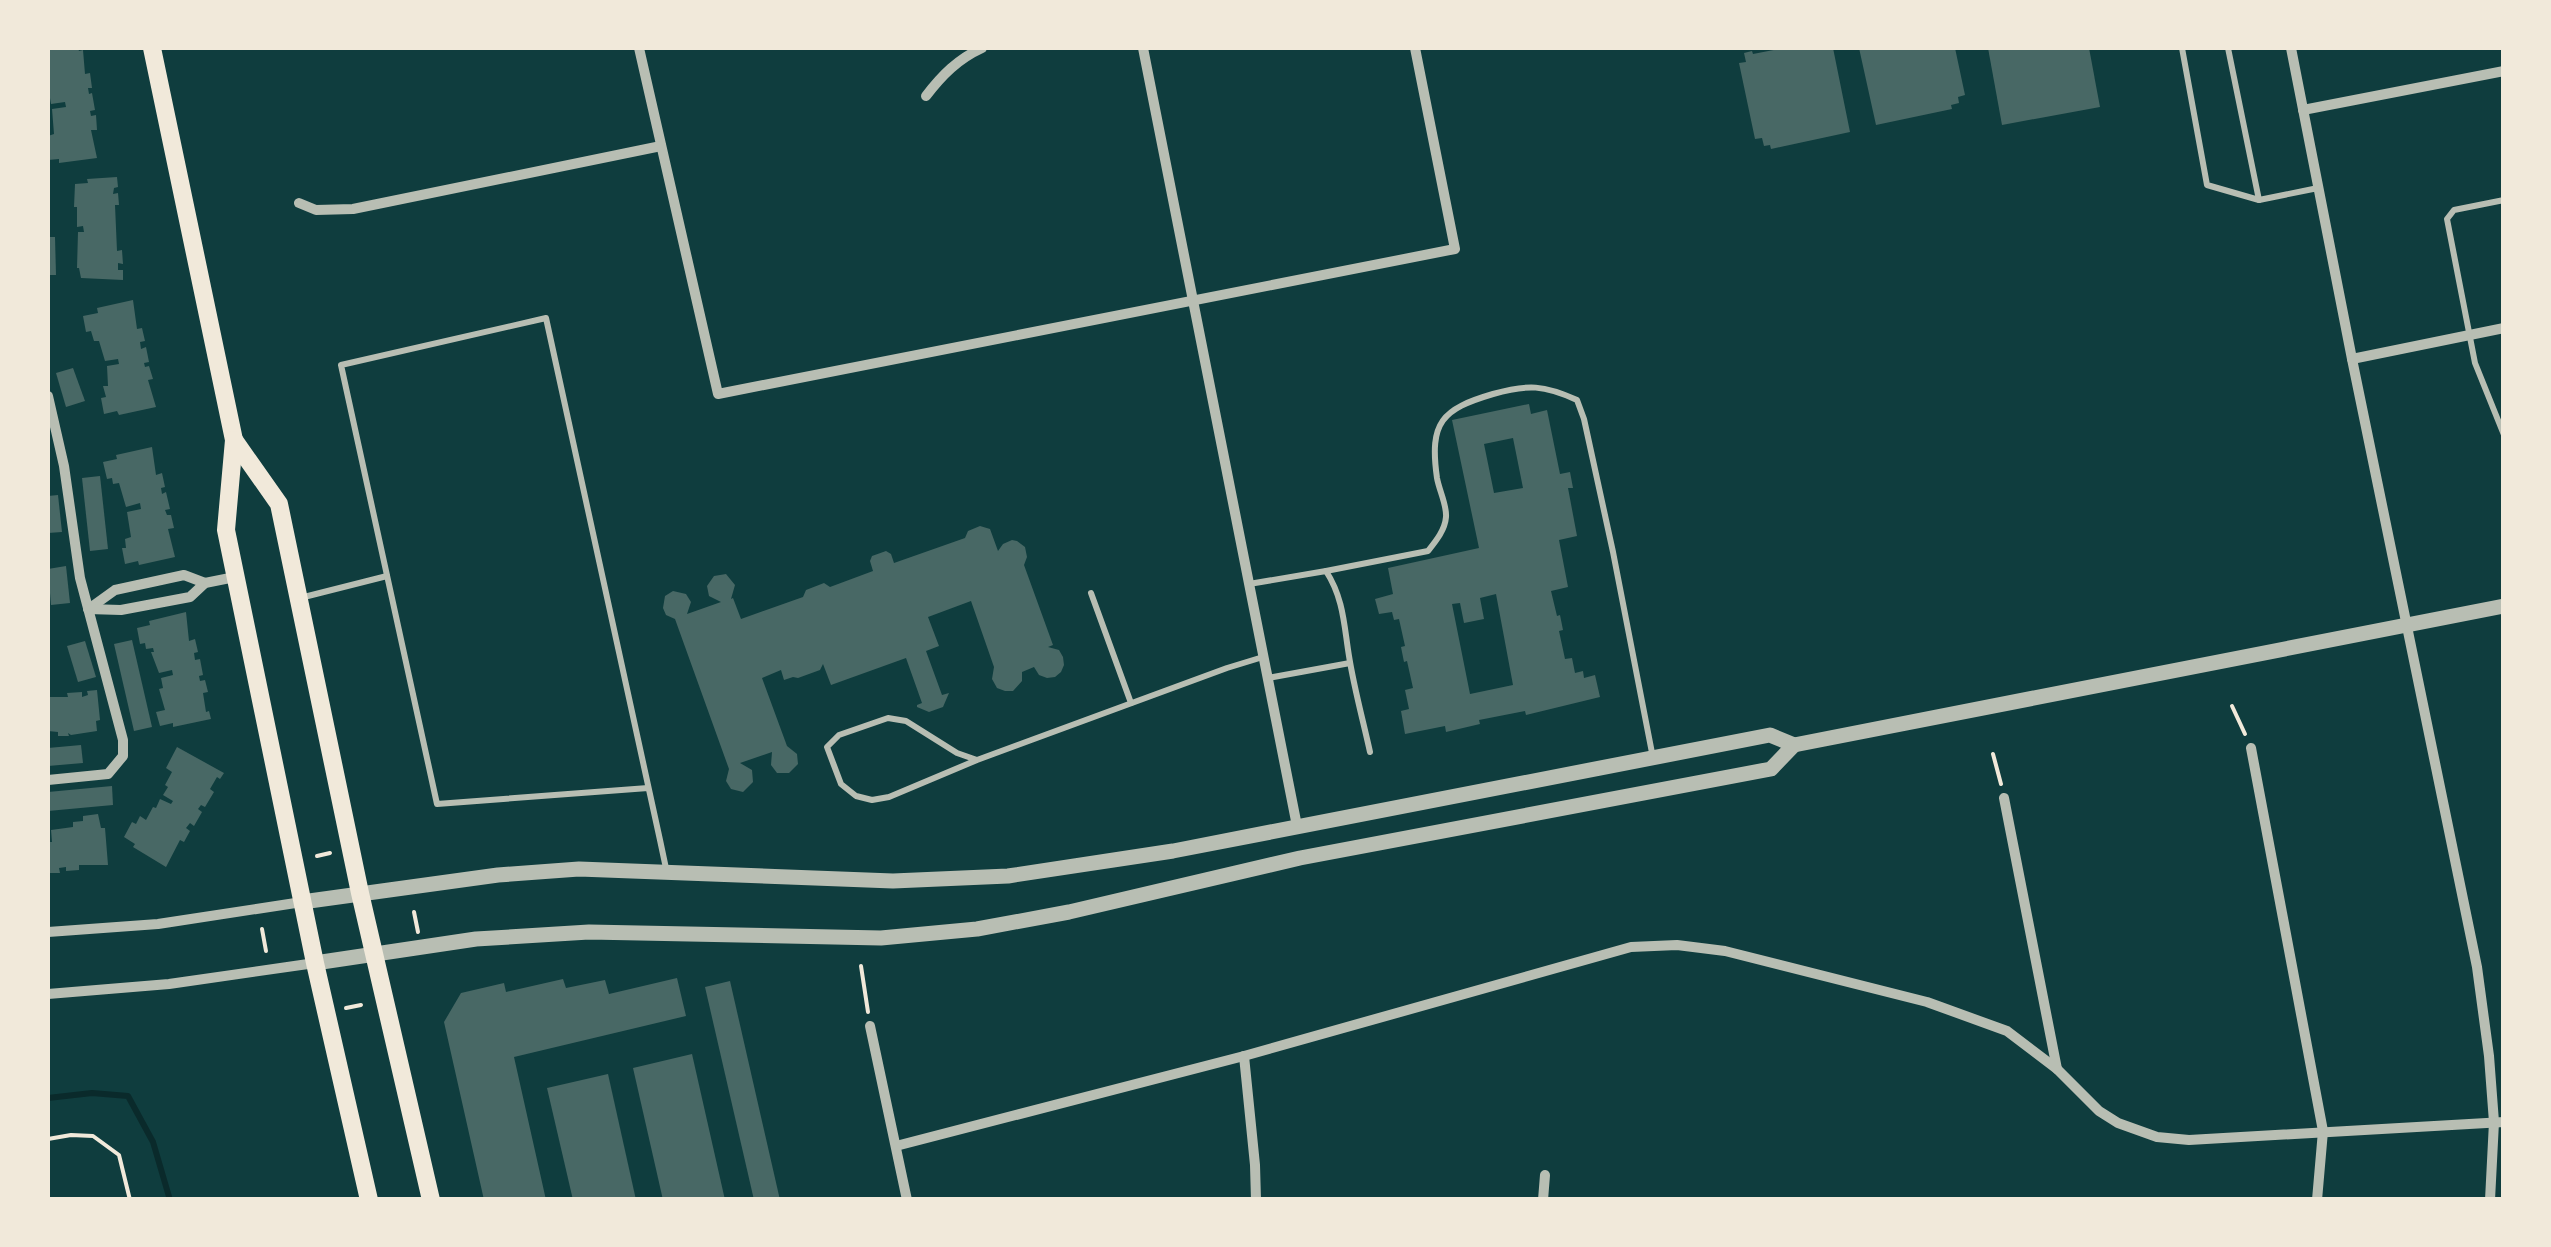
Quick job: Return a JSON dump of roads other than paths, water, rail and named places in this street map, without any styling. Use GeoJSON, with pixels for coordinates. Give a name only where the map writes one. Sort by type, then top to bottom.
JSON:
{"type":"FeatureCollection","features":[{"type":"Feature","properties":{"kind":"main road"},"geometry":{"type":"LineString","coordinates":[[152,48],[234,440],[226,530],[368,1200]]}},
{"type":"Feature","properties":{"kind":"main road"},"geometry":{"type":"LineString","coordinates":[[234,440],[278,504],[360,894],[432,1200]]}},
{"type":"Feature","properties":{"kind":"street"},"geometry":{"type":"LineString","coordinates":[[639,48],[718,394],[1455,249],[1415,48]]}},
{"type":"Feature","properties":{"kind":"street"},"geometry":{"type":"LineString","coordinates":[[926,96],[941,75],[982,48]]}},
{"type":"Feature","properties":{"kind":"street"},"geometry":{"type":"LineString","coordinates":[[1142,48],[1297,826]]}},
{"type":"Feature","properties":{"kind":"street"},"geometry":{"type":"LineString","coordinates":[[2291,48],[2477,967],[2498,1122],[2490,1200]]}},
{"type":"Feature","properties":{"kind":"street"},"geometry":{"type":"LineString","coordinates":[[2303,110],[2504,71]]}},
{"type":"Feature","properties":{"kind":"street"},"geometry":{"type":"LineString","coordinates":[[300,203],[316,210],[354,209],[661,146]]}},
{"type":"Feature","properties":{"kind":"street"},"geometry":{"type":"LineString","coordinates":[[2352,359],[2504,328]]}},
{"type":"Feature","properties":{"kind":"street"},"geometry":{"type":"LineString","coordinates":[[48,396],[64,466],[80,578],[123,740],[123,756],[108,774],[48,780]]}},
{"type":"Feature","properties":{"kind":"street"},"geometry":{"type":"LineString","coordinates":[[88,608],[115,590],[184,575],[205,583]]}},
{"type":"Feature","properties":{"kind":"street"},"geometry":{"type":"LineString","coordinates":[[88,608],[121,610],[190,598],[205,583],[235,576]]}},
{"type":"Feature","properties":{"kind":"street"},"geometry":{"type":"LineString","coordinates":[[48,932],[158,924],[498,874],[579,869],[893,882],[1008,876],[1174,852],[1770,735],[1794,745],[2504,606]]}},
{"type":"Feature","properties":{"kind":"street"},"geometry":{"type":"LineString","coordinates":[[48,994],[169,984],[476,939],[589,932],[864,938],[977,928],[1068,912],[1300,858],[1771,769],[1794,745]]}},
{"type":"Feature","properties":{"kind":"street"},"geometry":{"type":"LineString","coordinates":[[2251,748],[2323,1131],[2317,1200]]}},
{"type":"Feature","properties":{"kind":"street"},"geometry":{"type":"LineString","coordinates":[[2004,798],[2057,1070]]}},
{"type":"Feature","properties":{"kind":"street"},"geometry":{"type":"LineString","coordinates":[[896,1146],[1244,1056],[1631,947],[1677,945],[1724,951],[1927,1002],[2007,1031],[2057,1070],[2099,1111],[2118,1123],[2157,1137],[2188,1140],[2498,1122]]}},
{"type":"Feature","properties":{"kind":"street"},"geometry":{"type":"LineString","coordinates":[[870,1026],[907,1200]]}},
{"type":"Feature","properties":{"kind":"street"},"geometry":{"type":"LineString","coordinates":[[1244,1056],[1256,1200]]}},
{"type":"Feature","properties":{"kind":"street"},"geometry":{"type":"LineString","coordinates":[[1543,1200],[1545,1175]]}},
{"type":"Feature","properties":{"kind":"lane"},"geometry":{"type":"LineString","coordinates":[[2182,48],[2207,185],[2259,200],[2318,188]]}},
{"type":"Feature","properties":{"kind":"lane"},"geometry":{"type":"LineString","coordinates":[[2228,48],[2259,200]]}},
{"type":"Feature","properties":{"kind":"lane"},"geometry":{"type":"LineString","coordinates":[[2504,200],[2454,210],[2447,219],[2475,363],[2504,436]]}},
{"type":"Feature","properties":{"kind":"lane"},"geometry":{"type":"LineString","coordinates":[[648,788],[437,804],[342,365],[546,318],[667,873]]}},
{"type":"Feature","properties":{"kind":"lane"},"geometry":{"type":"LineString","coordinates":[[1249,584],[1428,551],[1446,516],[1435,448],[1438,427],[1448,412],[1466,402],[1516,388],[1550,388],[1577,400],[1584,419],[1653,759]]}},
{"type":"Feature","properties":{"kind":"lane"},"geometry":{"type":"LineString","coordinates":[[1326,571],[1340,601],[1370,752]]}},
{"type":"Feature","properties":{"kind":"lane"},"geometry":{"type":"LineString","coordinates":[[298,598],[387,576]]}},
{"type":"Feature","properties":{"kind":"lane"},"geometry":{"type":"LineString","coordinates":[[1092,593],[1132,703]]}},
{"type":"Feature","properties":{"kind":"lane"},"geometry":{"type":"LineString","coordinates":[[977,760],[957,753],[906,721],[888,718],[839,735],[827,748],[841,784],[856,796],[872,800],[888,797],[977,760],[1264,657]]}},
{"type":"Feature","properties":{"kind":"lane"},"geometry":{"type":"LineString","coordinates":[[1268,678],[1350,663]]}},
{"type":"Feature","properties":{"kind":"waterway"},"geometry":{"type":"LineString","coordinates":[[48,1098],[92,1093],[128,1096],[153,1142],[170,1200]]}}]}
